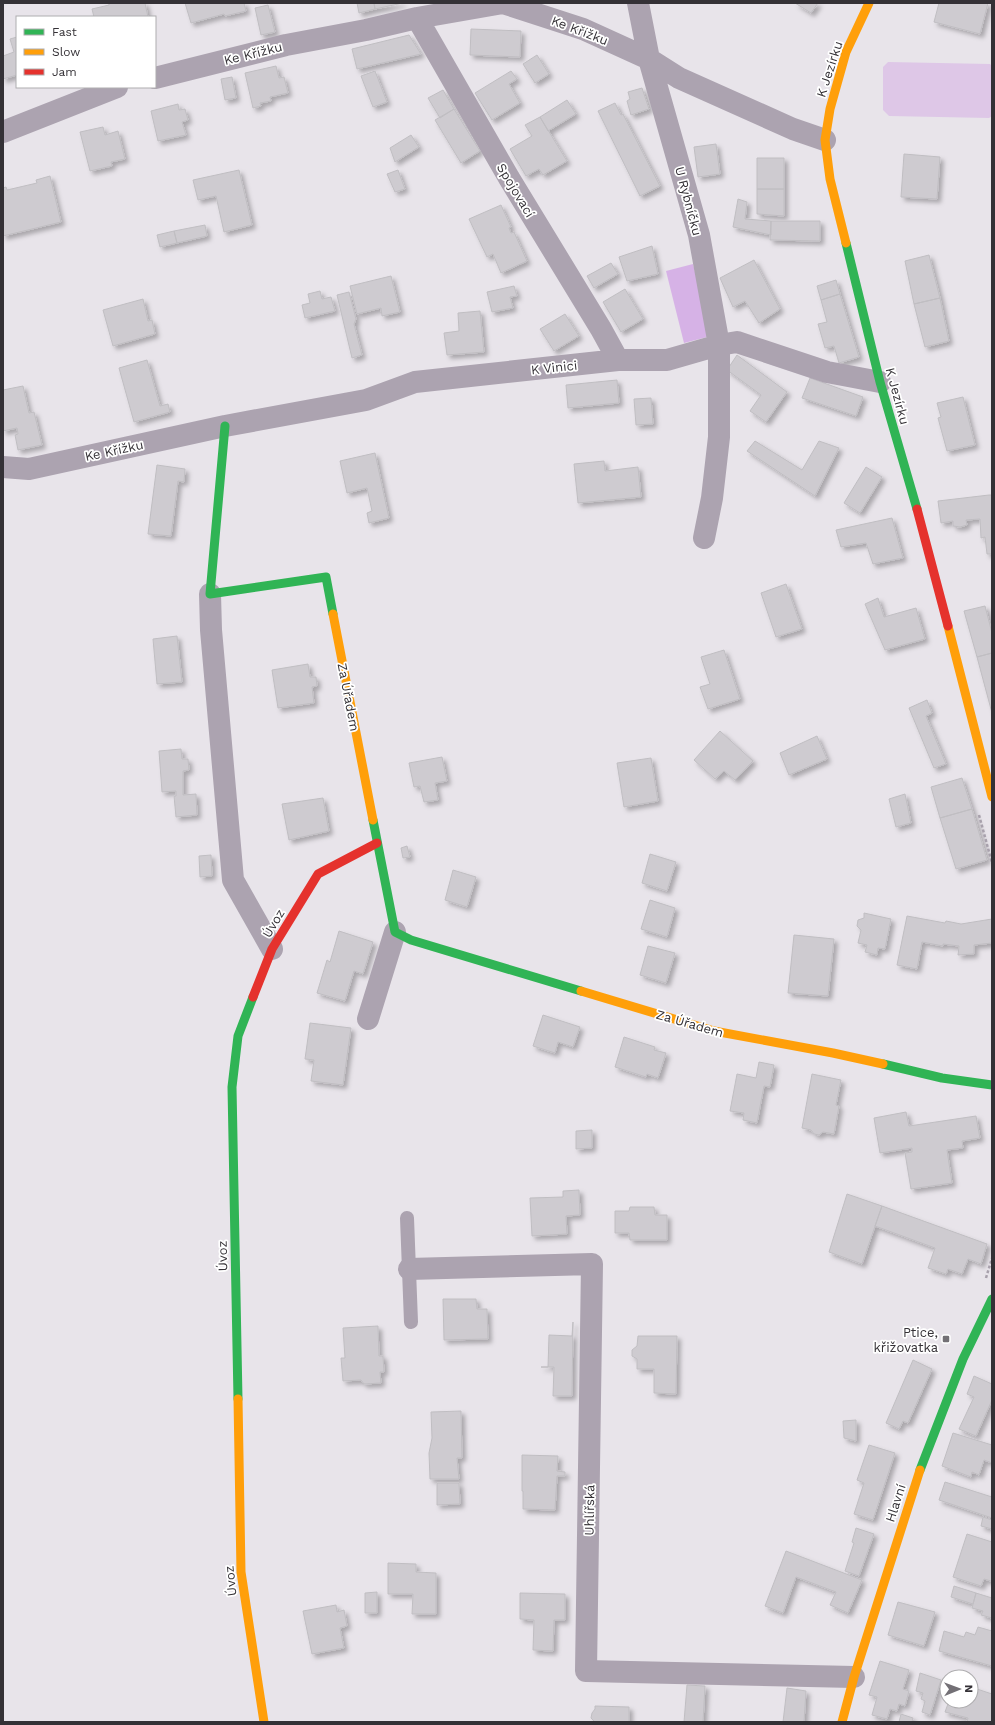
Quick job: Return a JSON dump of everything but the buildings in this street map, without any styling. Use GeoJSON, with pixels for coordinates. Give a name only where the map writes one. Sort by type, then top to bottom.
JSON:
{"type":"FeatureCollection","features":[{"type":"Feature","properties":{"kind":"street","name":"Ke Křížku"},"geometry":{"type":"LineString","coordinates":[[156,78],[286,45],[366,30],[418,18],[504,3],[583,29],[649,59],[679,78],[793,129],[825,140]]}},
{"type":"Feature","properties":{"kind":"street","name":"U Rybníčku"},"geometry":{"type":"LineString","coordinates":[[638,3],[649,59],[699,235],[719,345],[719,437],[712,498],[704,538]]}},
{"type":"Feature","properties":{"kind":"street","name":"K Jezírku"},"geometry":{"type":"LineString","coordinates":[[869,3],[846,52],[830,109],[825,140],[830,179],[880,382],[913,494],[990,786]]}},
{"type":"Feature","properties":{"kind":"street","name":"Spojovací"},"geometry":{"type":"LineString","coordinates":[[418,18],[509,178],[602,329],[618,360]]}},
{"type":"Feature","properties":{"kind":"street"},"geometry":{"type":"LineString","coordinates":[[3,132],[59,108],[114,88]]}},
{"type":"Feature","properties":{"kind":"street","name":"K Vinici"},"geometry":{"type":"LineString","coordinates":[[225,426],[366,400],[415,382],[618,360],[667,360],[719,345],[737,342],[827,372],[880,382]]}},
{"type":"Feature","properties":{"kind":"street","name":"Ke Křížku"},"geometry":{"type":"LineString","coordinates":[[3,467],[29,469],[225,426]]}},
{"type":"Feature","properties":{"kind":"street"},"geometry":{"type":"LineString","coordinates":[[225,426],[210,594],[211,630],[233,880],[272,949]]}},
{"type":"Feature","properties":{"kind":"street","name":"Za Úřadem"},"geometry":{"type":"LineString","coordinates":[[210,594],[326,577],[395,932],[368,1019]]}},
{"type":"Feature","properties":{"kind":"street","name":"Úvoz"},"geometry":{"type":"LineString","coordinates":[[264,1722],[241,1572],[232,1087],[238,1036],[272,949],[318,874],[377,843]]}},
{"type":"Feature","properties":{"kind":"street","name":"Za Úřadem"},"geometry":{"type":"LineString","coordinates":[[395,932],[411,940],[714,1031],[833,1052],[942,1078],[992,1085]]}},
{"type":"Feature","properties":{"kind":"street","name":"Uhlířská"},"geometry":{"type":"LineString","coordinates":[[409,1269],[592,1264],[586,1671],[854,1677]]}},
{"type":"Feature","properties":{"kind":"street","name":"Hlavní"},"geometry":{"type":"LineString","coordinates":[[842,1722],[854,1677],[918,1476],[963,1359],[992,1299]]}},
{"type":"Feature","properties":{"kind":"lane"},"geometry":{"type":"LineString","coordinates":[[407,1218],[411,1322]]}},
{"type":"Feature","properties":{"kind":"shaded area"},"geometry":{"type":"Polygon","coordinates":[[[888,62],[990,64],[992,66],[992,116],[989,118],[889,116],[883,110],[883,67],[888,62]]]}},
{"type":"Feature","properties":{"kind":"shaded area"},"geometry":{"type":"Polygon","coordinates":[[[693,264],[711,336],[684,343],[666,271],[693,264]]]}},
{"type":"Feature","properties":{"kind":"traffic: fast"},"geometry":{"type":"LineString","coordinates":[[846,243],[880,382],[917,509]]}},
{"type":"Feature","properties":{"kind":"traffic: fast"},"geometry":{"type":"LineString","coordinates":[[225,426],[210,594],[326,577],[333,614]]}},
{"type":"Feature","properties":{"kind":"traffic: fast"},"geometry":{"type":"LineString","coordinates":[[373,820],[395,932],[411,940],[581,991]]}},
{"type":"Feature","properties":{"kind":"traffic: fast"},"geometry":{"type":"LineString","coordinates":[[238,1399],[232,1087],[238,1036],[253,997]]}},
{"type":"Feature","properties":{"kind":"traffic: fast"},"geometry":{"type":"LineString","coordinates":[[883,1064],[942,1078],[992,1085]]}},
{"type":"Feature","properties":{"kind":"traffic: fast"},"geometry":{"type":"LineString","coordinates":[[920,1470],[963,1359],[992,1299]]}},
{"type":"Feature","properties":{"kind":"traffic: slow"},"geometry":{"type":"LineString","coordinates":[[846,243],[830,179],[825,140],[830,109],[846,52],[869,3]]}},
{"type":"Feature","properties":{"kind":"traffic: slow"},"geometry":{"type":"LineString","coordinates":[[333,614],[373,820]]}},
{"type":"Feature","properties":{"kind":"traffic: slow"},"geometry":{"type":"LineString","coordinates":[[948,626],[992,797]]}},
{"type":"Feature","properties":{"kind":"traffic: slow"},"geometry":{"type":"LineString","coordinates":[[581,991],[714,1031],[833,1053],[883,1064]]}},
{"type":"Feature","properties":{"kind":"traffic: slow"},"geometry":{"type":"LineString","coordinates":[[238,1399],[241,1572],[264,1722]]}},
{"type":"Feature","properties":{"kind":"traffic: slow"},"geometry":{"type":"LineString","coordinates":[[842,1722],[854,1677],[920,1470]]}},
{"type":"Feature","properties":{"kind":"traffic: jam"},"geometry":{"type":"LineString","coordinates":[[917,509],[948,626]]}},
{"type":"Feature","properties":{"kind":"traffic: jam"},"geometry":{"type":"LineString","coordinates":[[253,997],[272,949],[318,874],[377,843]]}},
{"type":"Feature","properties":{"kind":"place","name":"Ptice, křižovatka"},"geometry":{"type":"Point","coordinates":[946,1339]}}]}
